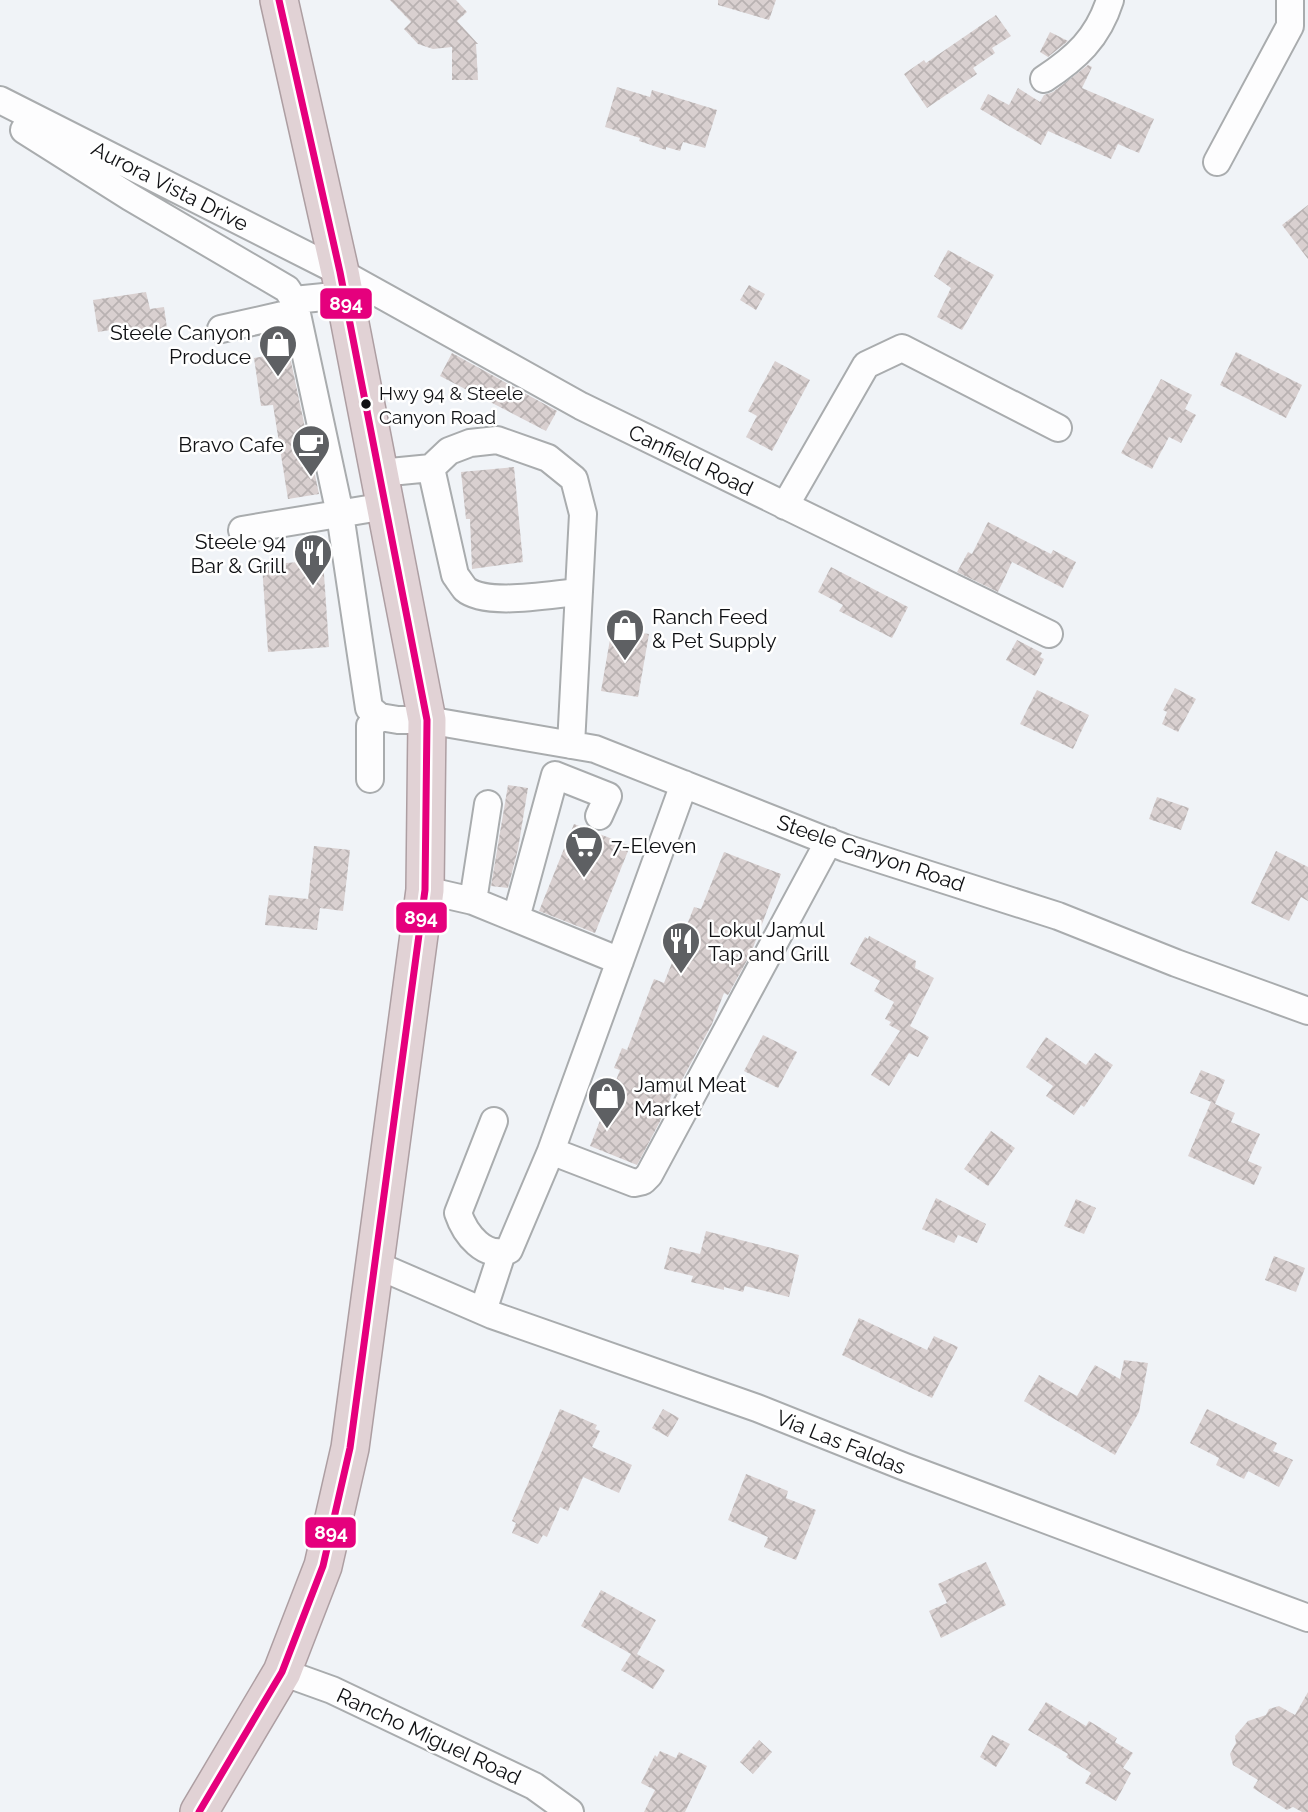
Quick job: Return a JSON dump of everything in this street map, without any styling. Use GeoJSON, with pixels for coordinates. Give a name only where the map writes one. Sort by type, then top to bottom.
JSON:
{"type":"FeatureCollection","features":[{"type":"Feature","properties":{"kind":"highway"},"geometry":{"type":"LineString","coordinates":[[199,1812],[282,1672],[323,1566],[350,1448],[425,890],[427,720],[342,283],[279,0]]}},
{"type":"Feature","properties":{"kind":"street"},"geometry":{"type":"LineString","coordinates":[[1044,79],[1073,60],[1104,20],[1110,0]]}},
{"type":"Feature","properties":{"kind":"street"},"geometry":{"type":"LineString","coordinates":[[1217,162],[1290,13]]}},
{"type":"Feature","properties":{"kind":"street","name":"Aurora Vista Drive"},"geometry":{"type":"LineString","coordinates":[[0,100],[342,283]]}},
{"type":"Feature","properties":{"kind":"street"},"geometry":{"type":"LineString","coordinates":[[0,116],[130,197],[287,289],[295,306],[340,514],[369,708],[380,717],[370,726],[370,779]]}},
{"type":"Feature","properties":{"kind":"street"},"geometry":{"type":"LineString","coordinates":[[221,329],[295,306],[342,283]]}},
{"type":"Feature","properties":{"kind":"street","name":"Canfield Road"},"geometry":{"type":"LineString","coordinates":[[342,283],[581,406],[1049,634]]}},
{"type":"Feature","properties":{"kind":"street"},"geometry":{"type":"LineString","coordinates":[[785,506],[866,365],[902,348],[1058,428]]}},
{"type":"Feature","properties":{"kind":"street"},"geometry":{"type":"LineString","coordinates":[[242,530],[340,514],[431,468],[449,451],[470,443],[497,440],[548,458],[574,479],[583,514],[571,745]]}},
{"type":"Feature","properties":{"kind":"street"},"geometry":{"type":"LineString","coordinates":[[431,468],[455,575],[466,589],[480,596],[496,598],[579,592]]}},
{"type":"Feature","properties":{"kind":"street","name":"Steele Canyon Road"},"geometry":{"type":"LineString","coordinates":[[380,717],[427,720],[595,749],[829,841],[1058,916],[1308,1011]]}},
{"type":"Feature","properties":{"kind":"street"},"geometry":{"type":"LineString","coordinates":[[516,918],[555,775],[608,796],[599,816]]}},
{"type":"Feature","properties":{"kind":"street"},"geometry":{"type":"LineString","coordinates":[[494,1121],[458,1213],[462,1225],[472,1239],[490,1252],[502,1253],[509,1250],[551,1151],[684,784]]}},
{"type":"Feature","properties":{"kind":"street"},"geometry":{"type":"LineString","coordinates":[[472,901],[488,804]]}},
{"type":"Feature","properties":{"kind":"street"},"geometry":{"type":"LineString","coordinates":[[551,1151],[634,1183],[643,1181],[649,1175],[829,841]]}},
{"type":"Feature","properties":{"kind":"street"},"geometry":{"type":"LineString","coordinates":[[425,890],[472,901],[620,961]]}},
{"type":"Feature","properties":{"kind":"street"},"geometry":{"type":"LineString","coordinates":[[482,1311],[502,1253]]}},
{"type":"Feature","properties":{"kind":"street","name":"Via Las Faldas"},"geometry":{"type":"LineString","coordinates":[[374,1264],[482,1311],[757,1408],[905,1467],[1308,1619]]}},
{"type":"Feature","properties":{"kind":"street","name":"Rancho Miguel Road"},"geometry":{"type":"LineString","coordinates":[[282,1672],[332,1690],[534,1786],[570,1812]]}},
{"type":"Feature","properties":{"kind":"building"},"geometry":{"type":"Polygon","coordinates":[[[390,0],[456,0],[467,12],[457,21],[478,44],[478,80],[452,80],[452,47],[433,49],[418,44],[404,29],[411,22],[390,0]]]}},
{"type":"Feature","properties":{"kind":"building"},"geometry":{"type":"Polygon","coordinates":[[[718,0],[776,0],[769,20],[718,5],[718,0]]]}},
{"type":"Feature","properties":{"kind":"building"},"geometry":{"type":"Polygon","coordinates":[[[996,15],[1011,36],[992,48],[995,53],[973,68],[977,74],[927,108],[904,74],[924,60],[926,63],[996,15]]]}},
{"type":"Feature","properties":{"kind":"building"},"geometry":{"type":"Polygon","coordinates":[[[1050,32],[1068,41],[1048,57],[1040,52],[1050,32]]]}},
{"type":"Feature","properties":{"kind":"building"},"geometry":{"type":"Polygon","coordinates":[[[1088,65],[1092,67],[1082,88],[1154,119],[1139,153],[1118,144],[1111,159],[1048,131],[1041,145],[980,109],[988,94],[1009,105],[1018,88],[1040,102],[1044,95],[1053,92],[1088,65]]]}},
{"type":"Feature","properties":{"kind":"building"},"geometry":{"type":"Polygon","coordinates":[[[617,87],[650,97],[652,90],[717,110],[705,148],[683,142],[680,151],[666,147],[666,150],[605,127],[617,87]]]}},
{"type":"Feature","properties":{"kind":"building"},"geometry":{"type":"Polygon","coordinates":[[[1308,205],[1308,259],[1282,225],[1308,205]]]}},
{"type":"Feature","properties":{"kind":"building"},"geometry":{"type":"Polygon","coordinates":[[[948,250],[994,275],[962,330],[937,317],[951,288],[934,276],[948,250]]]}},
{"type":"Feature","properties":{"kind":"building"},"geometry":{"type":"Polygon","coordinates":[[[749,285],[765,294],[756,310],[740,300],[749,285]]]}},
{"type":"Feature","properties":{"kind":"building"},"geometry":{"type":"Polygon","coordinates":[[[146,292],[150,309],[164,307],[167,328],[153,330],[154,334],[117,340],[116,329],[98,332],[93,300],[146,292]]]}},
{"type":"Feature","properties":{"kind":"building"},"geometry":{"type":"Polygon","coordinates":[[[289,352],[319,494],[288,499],[273,405],[261,406],[254,358],[289,352]]]}},
{"type":"Feature","properties":{"kind":"building"},"geometry":{"type":"Polygon","coordinates":[[[1236,352],[1302,385],[1286,418],[1220,385],[1236,352]]]}},
{"type":"Feature","properties":{"kind":"building"},"geometry":{"type":"Polygon","coordinates":[[[452,353],[557,411],[546,431],[440,376],[452,353]]]}},
{"type":"Feature","properties":{"kind":"building"},"geometry":{"type":"Polygon","coordinates":[[[775,361],[810,380],[772,451],[746,437],[757,416],[748,411],[775,361]]]}},
{"type":"Feature","properties":{"kind":"building"},"geometry":{"type":"Polygon","coordinates":[[[1161,379],[1192,395],[1185,409],[1196,415],[1181,443],[1169,437],[1152,469],[1121,453],[1161,379]]]}},
{"type":"Feature","properties":{"kind":"building"},"geometry":{"type":"Polygon","coordinates":[[[514,467],[523,562],[472,569],[470,519],[466,519],[461,472],[514,467]]]}},
{"type":"Feature","properties":{"kind":"building"},"geometry":{"type":"Polygon","coordinates":[[[988,522],[1051,554],[1053,550],[1076,562],[1063,588],[1012,562],[998,592],[957,572],[968,552],[972,554],[988,522]]]}},
{"type":"Feature","properties":{"kind":"building"},"geometry":{"type":"Polygon","coordinates":[[[323,560],[329,647],[268,652],[262,565],[323,560]]]}},
{"type":"Feature","properties":{"kind":"building"},"geometry":{"type":"Polygon","coordinates":[[[831,567],[908,607],[892,638],[839,611],[843,605],[818,592],[831,567]]]}},
{"type":"Feature","properties":{"kind":"building","name":"Ranch Feed & Pet Supply"},"geometry":{"type":"Polygon","coordinates":[[[612,628],[649,634],[638,697],[601,691],[612,628]]]}},
{"type":"Feature","properties":{"kind":"building"},"geometry":{"type":"Polygon","coordinates":[[[1017,640],[1042,653],[1040,657],[1044,659],[1035,676],[1006,660],[1017,640]]]}},
{"type":"Feature","properties":{"kind":"building"},"geometry":{"type":"Polygon","coordinates":[[[1175,688],[1196,699],[1178,732],[1162,724],[1167,712],[1163,710],[1175,688]]]}},
{"type":"Feature","properties":{"kind":"building"},"geometry":{"type":"Polygon","coordinates":[[[1037,690],[1089,715],[1073,749],[1020,724],[1037,690]]]}},
{"type":"Feature","properties":{"kind":"building"},"geometry":{"type":"Polygon","coordinates":[[[508,785],[528,788],[518,849],[508,888],[491,886],[508,785]]]}},
{"type":"Feature","properties":{"kind":"building"},"geometry":{"type":"Polygon","coordinates":[[[1157,797],[1189,808],[1181,830],[1149,819],[1157,797]]]}},
{"type":"Feature","properties":{"kind":"building","name":"7-Eleven"},"geometry":{"type":"Polygon","coordinates":[[[574,824],[630,846],[595,933],[539,911],[574,824]]]}},
{"type":"Feature","properties":{"kind":"building"},"geometry":{"type":"Polygon","coordinates":[[[314,846],[350,850],[343,911],[320,908],[317,930],[265,925],[269,895],[308,899],[314,846]]]}},
{"type":"Feature","properties":{"kind":"building"},"geometry":{"type":"Polygon","coordinates":[[[1276,851],[1308,867],[1308,901],[1301,897],[1289,921],[1251,903],[1276,851]]]}},
{"type":"Feature","properties":{"kind":"building"},"geometry":{"type":"Polygon","coordinates":[[[724,852],[781,874],[751,953],[728,995],[724,993],[712,1024],[677,1089],[674,1088],[666,1110],[637,1165],[590,1146],[620,1070],[614,1068],[622,1048],[627,1050],[654,979],[664,983],[694,907],[701,909],[724,852]]]}},
{"type":"Feature","properties":{"kind":"building"},"geometry":{"type":"Polygon","coordinates":[[[869,936],[916,961],[915,968],[934,978],[910,1026],[929,1037],[918,1057],[909,1053],[889,1086],[871,1075],[900,1031],[889,1025],[891,1022],[885,1019],[894,1002],[874,991],[880,981],[850,964],[865,937],[868,939],[869,936]]]}},
{"type":"Feature","properties":{"kind":"building"},"geometry":{"type":"Polygon","coordinates":[[[763,1035],[797,1052],[778,1088],[744,1071],[763,1035]]]}},
{"type":"Feature","properties":{"kind":"building"},"geometry":{"type":"Polygon","coordinates":[[[1046,1037],[1086,1065],[1095,1053],[1113,1065],[1084,1107],[1081,1105],[1074,1115],[1046,1096],[1053,1086],[1026,1067],[1046,1037]]]}},
{"type":"Feature","properties":{"kind":"building"},"geometry":{"type":"Polygon","coordinates":[[[1201,1070],[1225,1080],[1215,1104],[1235,1113],[1231,1122],[1260,1134],[1248,1161],[1262,1167],[1254,1185],[1188,1156],[1211,1102],[1190,1093],[1201,1070]]]}},
{"type":"Feature","properties":{"kind":"building"},"geometry":{"type":"Polygon","coordinates":[[[991,1131],[1015,1148],[988,1186],[964,1169],[991,1131]]]}},
{"type":"Feature","properties":{"kind":"building"},"geometry":{"type":"Polygon","coordinates":[[[936,1198],[986,1224],[977,1243],[958,1235],[954,1243],[922,1229],[936,1198]]]}},
{"type":"Feature","properties":{"kind":"building"},"geometry":{"type":"Polygon","coordinates":[[[1076,1199],[1096,1208],[1084,1234],[1064,1226],[1076,1199]]]}},
{"type":"Feature","properties":{"kind":"building"},"geometry":{"type":"Polygon","coordinates":[[[706,1231],[799,1255],[789,1297],[745,1286],[743,1292],[724,1287],[724,1290],[691,1282],[693,1276],[664,1269],[670,1247],[700,1254],[706,1231]]]}},
{"type":"Feature","properties":{"kind":"building"},"geometry":{"type":"Polygon","coordinates":[[[1274,1256],[1305,1268],[1296,1292],[1265,1280],[1274,1256]]]}},
{"type":"Feature","properties":{"kind":"building"},"geometry":{"type":"Polygon","coordinates":[[[859,1318],[927,1350],[934,1336],[958,1347],[932,1398],[842,1355],[859,1318]]]}},
{"type":"Feature","properties":{"kind":"building"},"geometry":{"type":"Polygon","coordinates":[[[1124,1360],[1148,1363],[1139,1412],[1115,1455],[1024,1401],[1039,1375],[1077,1396],[1095,1365],[1120,1379],[1124,1360]]]}},
{"type":"Feature","properties":{"kind":"building"},"geometry":{"type":"Polygon","coordinates":[[[560,1409],[597,1425],[595,1429],[600,1431],[592,1447],[632,1465],[619,1493],[583,1477],[568,1511],[560,1507],[547,1537],[543,1535],[538,1544],[512,1533],[516,1523],[512,1521],[560,1409]]]}},
{"type":"Feature","properties":{"kind":"building"},"geometry":{"type":"Polygon","coordinates":[[[663,1409],[679,1418],[668,1437],[652,1428],[663,1409]]]}},
{"type":"Feature","properties":{"kind":"building"},"geometry":{"type":"Polygon","coordinates":[[[1207,1409],[1277,1443],[1273,1451],[1293,1460],[1279,1487],[1248,1471],[1244,1479],[1216,1465],[1219,1458],[1190,1443],[1207,1409]]]}},
{"type":"Feature","properties":{"kind":"building"},"geometry":{"type":"Polygon","coordinates":[[[746,1474],[788,1491],[786,1498],[816,1510],[796,1560],[764,1547],[768,1537],[728,1520],[746,1474]]]}},
{"type":"Feature","properties":{"kind":"building"},"geometry":{"type":"Polygon","coordinates":[[[986,1562],[1006,1605],[941,1638],[929,1611],[947,1603],[938,1584],[986,1562]]]}},
{"type":"Feature","properties":{"kind":"building"},"geometry":{"type":"Polygon","coordinates":[[[601,1590],[656,1620],[637,1654],[665,1670],[653,1689],[621,1670],[631,1654],[581,1626],[601,1590]]]}},
{"type":"Feature","properties":{"kind":"building"},"geometry":{"type":"Polygon","coordinates":[[[1308,1692],[1308,1812],[1302,1812],[1293,1807],[1287,1810],[1253,1788],[1258,1780],[1233,1765],[1230,1754],[1236,1743],[1235,1736],[1248,1721],[1266,1715],[1269,1709],[1279,1706],[1295,1715],[1308,1692]]]}},
{"type":"Feature","properties":{"kind":"building"},"geometry":{"type":"Polygon","coordinates":[[[1046,1702],[1086,1726],[1089,1721],[1117,1738],[1115,1742],[1133,1753],[1123,1768],[1131,1773],[1116,1801],[1085,1783],[1091,1773],[1066,1757],[1068,1754],[1028,1730],[1046,1702]]]}},
{"type":"Feature","properties":{"kind":"building"},"geometry":{"type":"Polygon","coordinates":[[[992,1735],[1010,1744],[996,1767],[980,1757],[992,1735]]]}},
{"type":"Feature","properties":{"kind":"building"},"geometry":{"type":"Polygon","coordinates":[[[759,1740],[772,1752],[753,1774],[740,1762],[759,1740]]]}},
{"type":"Feature","properties":{"kind":"building"},"geometry":{"type":"Polygon","coordinates":[[[660,1751],[676,1758],[679,1752],[707,1766],[685,1812],[644,1812],[655,1790],[641,1783],[655,1755],[657,1757],[660,1751]]]}},
{"type":"Feature","properties":{"kind":"transit line","name":"894"},"geometry":{"type":"LineString","coordinates":[[199,1812],[282,1672],[323,1566],[350,1448],[425,890],[427,720],[340,272],[279,0]]}},
{"type":"Feature","properties":{"kind":"place","name":"Steele Canyon Produce"},"geometry":{"type":"Point","coordinates":[278,378]}},
{"type":"Feature","properties":{"kind":"place","name":"Hwy 94 & Steele Canyon Road"},"geometry":{"type":"Point","coordinates":[366,404]}},
{"type":"Feature","properties":{"kind":"place","name":"Bravo Cafe"},"geometry":{"type":"Point","coordinates":[311,478]}},
{"type":"Feature","properties":{"kind":"place","name":"Steele 94 Bar & Grill"},"geometry":{"type":"Point","coordinates":[313,587]}},
{"type":"Feature","properties":{"kind":"place","name":"Ranch Feed & Pet Supply"},"geometry":{"type":"Point","coordinates":[625,662]}},
{"type":"Feature","properties":{"kind":"place","name":"7-Eleven"},"geometry":{"type":"Point","coordinates":[584,879]}},
{"type":"Feature","properties":{"kind":"place","name":"Lokul Jamul Tap and Grill"},"geometry":{"type":"Point","coordinates":[681,975]}},
{"type":"Feature","properties":{"kind":"place","name":"Jamul Meat Market"},"geometry":{"type":"Point","coordinates":[607,1130]}}]}
